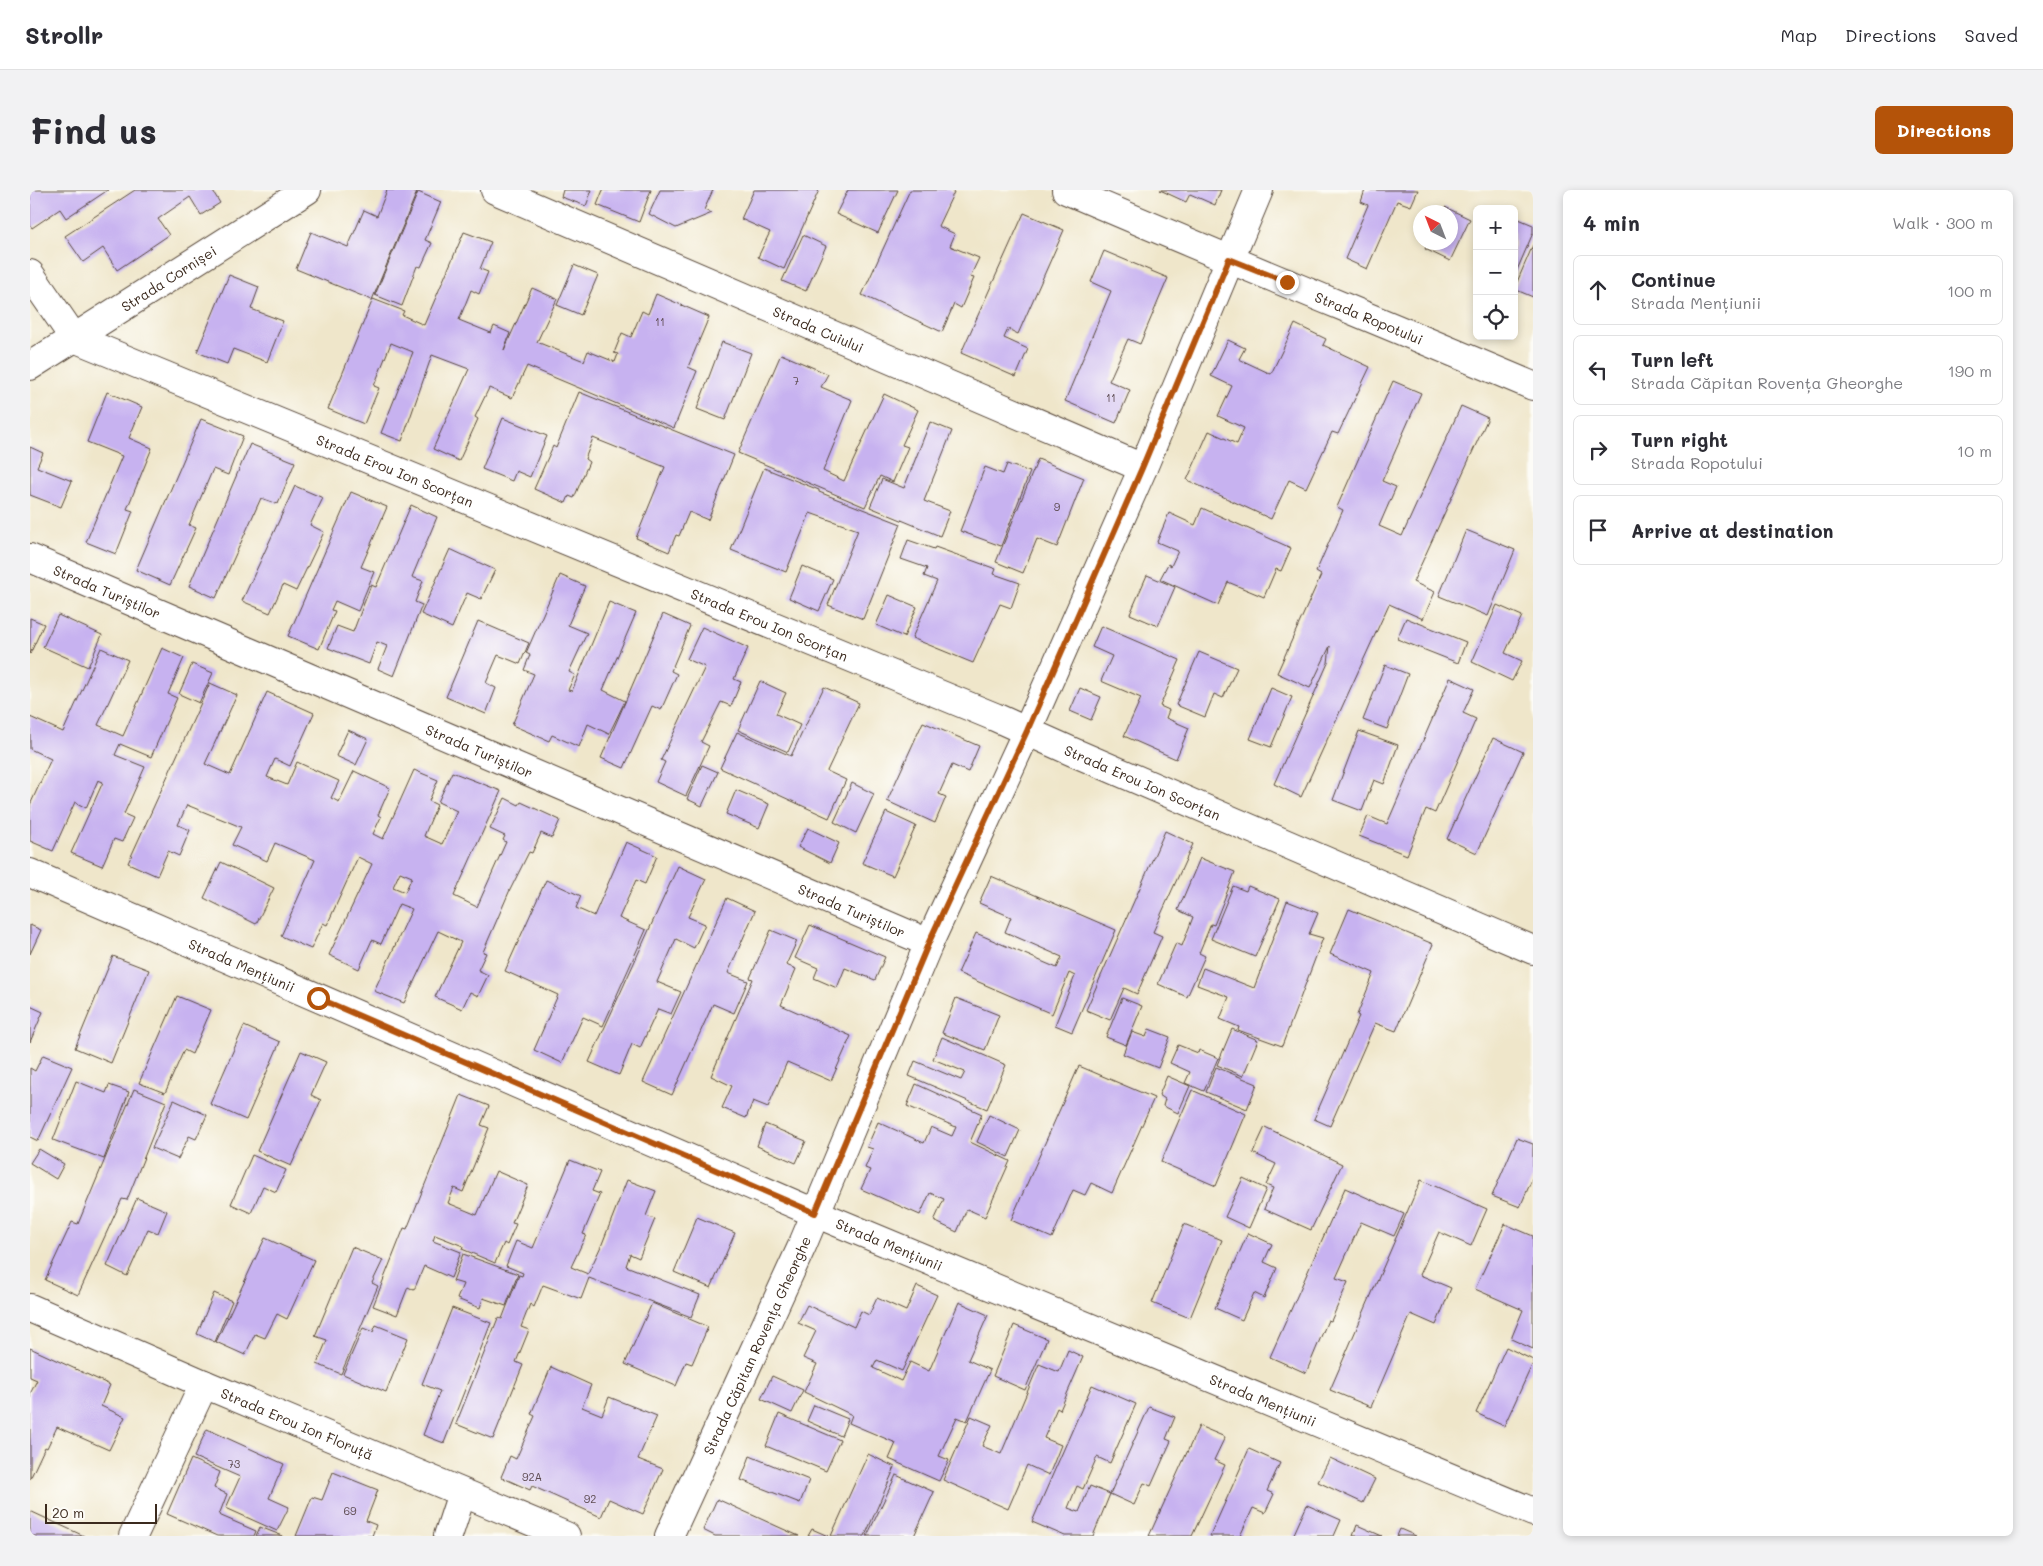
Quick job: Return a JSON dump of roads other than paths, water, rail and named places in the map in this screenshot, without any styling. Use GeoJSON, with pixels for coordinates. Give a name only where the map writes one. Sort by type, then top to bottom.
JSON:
{"type":"FeatureCollection","features":[{"type":"Feature","properties":{"kind":"street","name":"Strada Cornișei"},"geometry":{"type":"LineString","coordinates":[[30,366],[307,190]]}},
{"type":"Feature","properties":{"kind":"street","name":"Strada Cuiului"},"geometry":{"type":"LineString","coordinates":[[495,190],[1142,468]]}},
{"type":"Feature","properties":{"kind":"street","name":"Strada Ropotului"},"geometry":{"type":"LineString","coordinates":[[1066,190],[1533,386]]}},
{"type":"Feature","properties":{"kind":"street","name":"Strada Căpitan Rovența Gheorghe"},"geometry":{"type":"LineString","coordinates":[[669,1536],[815,1213],[929,942],[1027,731],[1142,468],[1259,190]]}},
{"type":"Feature","properties":{"kind":"street"},"geometry":{"type":"LineString","coordinates":[[30,274],[74,338]]}},
{"type":"Feature","properties":{"kind":"street","name":"Strada Erou Ion Scorțan"},"geometry":{"type":"LineString","coordinates":[[74,338],[1027,731],[1533,950]]}},
{"type":"Feature","properties":{"kind":"street","name":"Strada Turiștilor"},"geometry":{"type":"LineString","coordinates":[[30,558],[929,942]]}},
{"type":"Feature","properties":{"kind":"street","name":"Strada Mențiunii"},"geometry":{"type":"LineString","coordinates":[[30,873],[815,1213],[1533,1512]]}},
{"type":"Feature","properties":{"kind":"street","name":"Strada Erou Ion Floruță"},"geometry":{"type":"LineString","coordinates":[[30,1308],[204,1384],[566,1536]]}},
{"type":"Feature","properties":{"kind":"street"},"geometry":{"type":"LineString","coordinates":[[133,1536],[204,1384]]}},
{"type":"Feature","properties":{"kind":"street"},"geometry":{"type":"LineString","coordinates":[[448,1536],[462,1493]]}}]}
